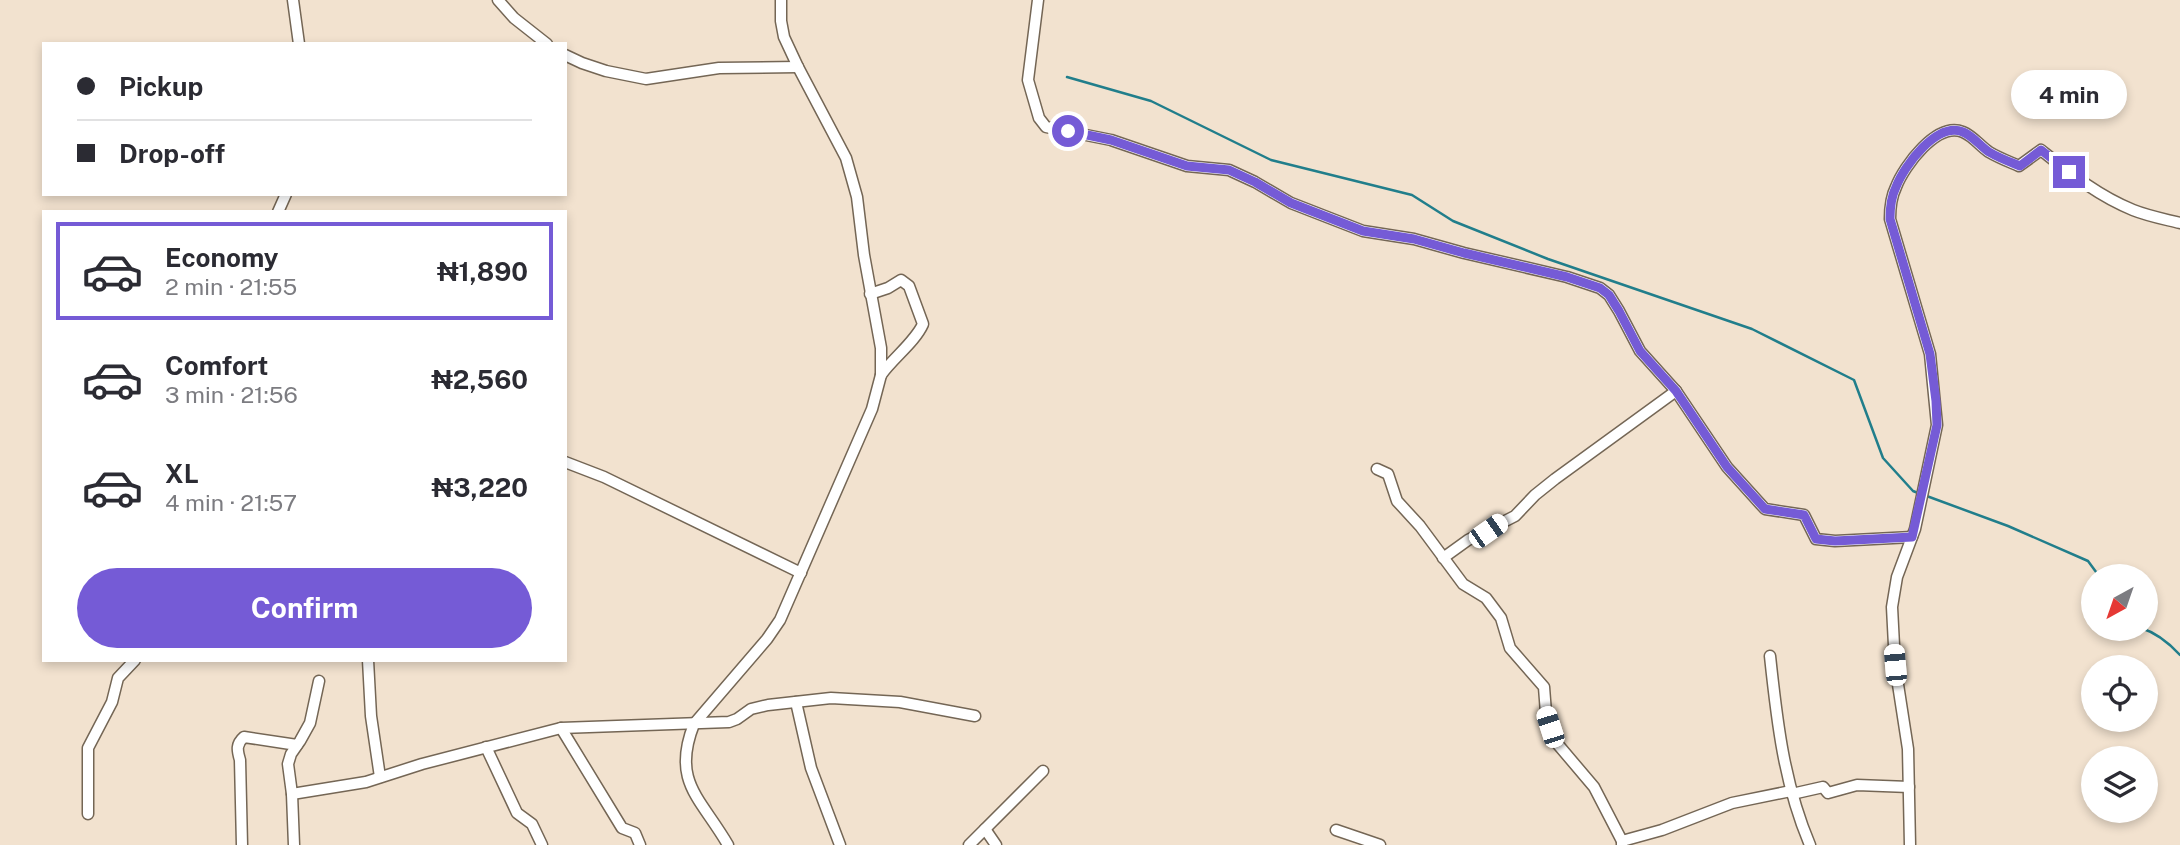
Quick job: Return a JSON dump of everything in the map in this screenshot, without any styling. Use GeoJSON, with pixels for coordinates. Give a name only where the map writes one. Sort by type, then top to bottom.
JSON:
{"type":"FeatureCollection","features":[{"type":"Feature","properties":{"kind":"street"},"geometry":{"type":"LineString","coordinates":[[293,0],[299,42]]}},
{"type":"Feature","properties":{"kind":"street"},"geometry":{"type":"LineString","coordinates":[[498,0],[514,18],[544,42]]}},
{"type":"Feature","properties":{"kind":"street"},"geometry":{"type":"LineString","coordinates":[[728,845],[693,791],[687,776],[685,752],[694,724],[780,620],[872,409],[881,374],[881,348],[851,168],[784,37],[781,0]]}},
{"type":"Feature","properties":{"kind":"street"},"geometry":{"type":"LineString","coordinates":[[1038,0],[1028,80],[1039,118],[1046,127],[1111,140],[1187,166],[1229,170],[1291,203],[1363,231],[1414,239],[1567,277],[1600,288],[1609,295],[1640,351],[1676,391],[1727,467],[1765,509],[1804,515],[1816,539],[1835,541],[1912,537]]}},
{"type":"Feature","properties":{"kind":"street"},"geometry":{"type":"LineString","coordinates":[[567,56],[606,71],[646,79],[719,68],[797,67]]}},
{"type":"Feature","properties":{"kind":"street"},"geometry":{"type":"LineString","coordinates":[[1910,845],[1908,750],[1892,629],[1892,607],[1897,577],[1912,537],[1937,425],[1930,354],[1890,219],[1894,189],[1913,159],[1936,135],[1948,130],[1962,131],[1990,152],[2020,166],[2041,150],[2094,191],[2134,211],[2180,223]]}},
{"type":"Feature","properties":{"kind":"street"},"geometry":{"type":"LineString","coordinates":[[870,293],[888,288],[901,280],[905,282],[909,286],[923,324],[919,334],[893,358],[881,374]]}},
{"type":"Feature","properties":{"kind":"street"},"geometry":{"type":"LineString","coordinates":[[1443,558],[1468,540],[1515,516],[1555,479],[1676,391]]}},
{"type":"Feature","properties":{"kind":"street"},"geometry":{"type":"LineString","coordinates":[[567,463],[604,477],[801,573]]}},
{"type":"Feature","properties":{"kind":"street"},"geometry":{"type":"LineString","coordinates":[[1377,469],[1388,474],[1397,501],[1420,526],[1463,584],[1486,598],[1501,618],[1510,648],[1544,687],[1546,713],[1555,741],[1594,787],[1622,843],[1732,803],[1823,788],[1828,793],[1857,785],[1909,787]]}},
{"type":"Feature","properties":{"kind":"street"},"geometry":{"type":"LineString","coordinates":[[1770,656],[1781,753],[1798,817],[1810,845]]}},
{"type":"Feature","properties":{"kind":"street"},"geometry":{"type":"LineString","coordinates":[[88,814],[88,748],[112,702],[118,678],[133,662]]}},
{"type":"Feature","properties":{"kind":"street"},"geometry":{"type":"LineString","coordinates":[[368,662],[371,716],[380,777]]}},
{"type":"Feature","properties":{"kind":"street"},"geometry":{"type":"LineString","coordinates":[[294,845],[288,764],[310,723],[319,681]]}},
{"type":"Feature","properties":{"kind":"street"},"geometry":{"type":"LineString","coordinates":[[292,794],[366,782],[422,764],[561,728],[729,722],[751,709],[831,698],[900,702],[975,716]]}},
{"type":"Feature","properties":{"kind":"street"},"geometry":{"type":"LineString","coordinates":[[796,702],[811,768],[840,845]]}},
{"type":"Feature","properties":{"kind":"street"},"geometry":{"type":"LineString","coordinates":[[561,728],[622,828],[635,833],[640,845]]}},
{"type":"Feature","properties":{"kind":"street"},"geometry":{"type":"LineString","coordinates":[[242,845],[240,760],[237,749],[240,741],[244,737],[297,745]]}},
{"type":"Feature","properties":{"kind":"street"},"geometry":{"type":"LineString","coordinates":[[486,747],[517,813],[532,824],[542,845]]}},
{"type":"Feature","properties":{"kind":"street"},"geometry":{"type":"LineString","coordinates":[[969,845],[1043,771]]}},
{"type":"Feature","properties":{"kind":"street"},"geometry":{"type":"LineString","coordinates":[[985,829],[996,845]]}},
{"type":"Feature","properties":{"kind":"street"},"geometry":{"type":"LineString","coordinates":[[1336,830],[1380,845]]}},
{"type":"Feature","properties":{"kind":"waterway"},"geometry":{"type":"LineString","coordinates":[[1067,77],[1151,101],[1271,160],[1412,195],[1453,221],[1548,259],[1752,329],[1854,380],[1883,458],[1913,491],[1918,493]]}},
{"type":"Feature","properties":{"kind":"waterway"},"geometry":{"type":"LineString","coordinates":[[1924,495],[2008,526],[2090,564]]}},
{"type":"Feature","properties":{"kind":"waterway"},"geometry":{"type":"LineString","coordinates":[[2158,637],[2180,655]]}},
{"type":"Feature","properties":{"kind":"route"},"geometry":{"type":"LineString","coordinates":[[1068,131],[1111,140],[1187,166],[1229,170],[1291,203],[1363,231],[1414,239],[1567,277],[1600,288],[1609,295],[1640,351],[1676,391],[1727,467],[1765,509],[1804,515],[1816,539],[1835,541],[1912,537],[1937,425],[1930,354],[1890,219],[1894,189],[1900,176],[1936,135],[1948,130],[1962,131],[1990,152],[2020,166],[2041,150],[2069,172]]}}]}
